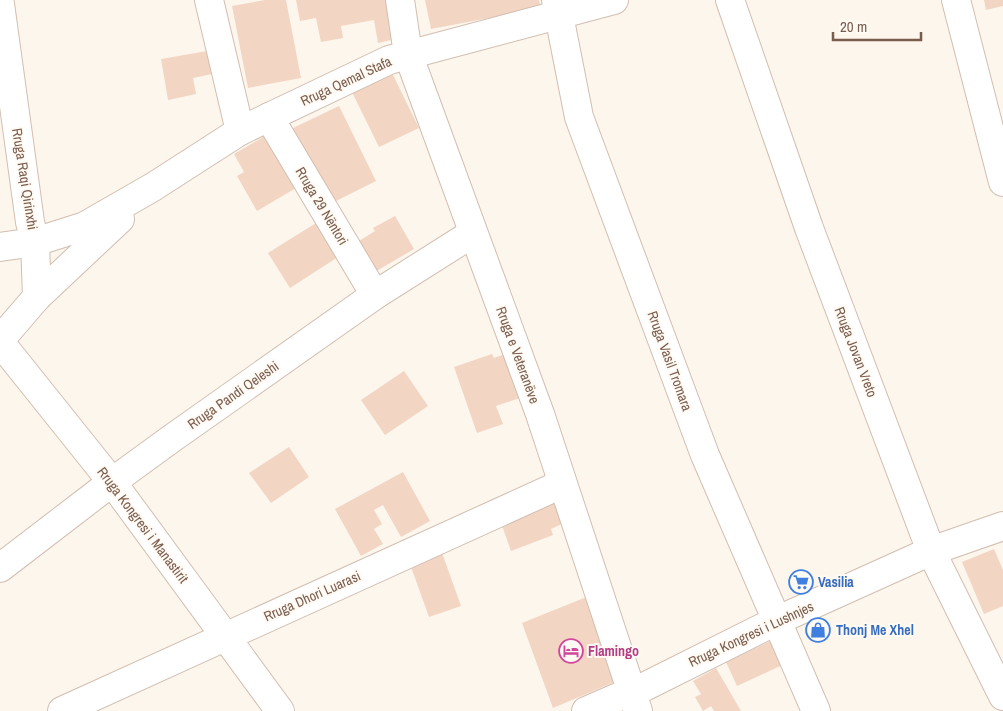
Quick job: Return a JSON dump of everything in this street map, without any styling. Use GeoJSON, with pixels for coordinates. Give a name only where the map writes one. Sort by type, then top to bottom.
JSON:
{"type":"FeatureCollection","features":[{"type":"Feature","properties":{"kind":"street"},"geometry":{"type":"LineString","coordinates":[[209,0],[240,131]]}},
{"type":"Feature","properties":{"kind":"street","name":"Rruga e Veteranëve"},"geometry":{"type":"LineString","coordinates":[[400,0],[408,54],[440,136],[473,233],[540,414],[635,702]]}},
{"type":"Feature","properties":{"kind":"street","name":"Rruga Qemal Stafa"},"geometry":{"type":"LineString","coordinates":[[0,247],[35,242],[85,226],[154,187],[240,131],[389,60],[558,8],[614,0]]}},
{"type":"Feature","properties":{"kind":"street","name":"Rruga Jovan Vreto"},"geometry":{"type":"LineString","coordinates":[[730,0],[809,228],[931,551],[1003,696]]}},
{"type":"Feature","properties":{"kind":"street"},"geometry":{"type":"LineString","coordinates":[[956,0],[1003,182]]}},
{"type":"Feature","properties":{"kind":"street","name":"Rruga Raqi Qirinxhi"},"geometry":{"type":"LineString","coordinates":[[0,4],[30,222],[35,242],[37,297]]}},
{"type":"Feature","properties":{"kind":"street","name":"Rruga Vasil Tromara"},"geometry":{"type":"LineString","coordinates":[[558,8],[580,117],[704,455],[816,711]]}},
{"type":"Feature","properties":{"kind":"street","name":"Rruga 29 Nëntori"},"geometry":{"type":"LineString","coordinates":[[269,117],[375,295]]}},
{"type":"Feature","properties":{"kind":"street","name":"Rruga Qemal Stafa"},"geometry":{"type":"LineString","coordinates":[[37,297],[154,187]]}},
{"type":"Feature","properties":{"kind":"street","name":"Rruga Pandi Qeleshi"},"geometry":{"type":"LineString","coordinates":[[0,568],[112,482],[375,295],[473,233]]}},
{"type":"Feature","properties":{"kind":"street"},"geometry":{"type":"LineString","coordinates":[[0,341],[37,297]]}},
{"type":"Feature","properties":{"kind":"street","name":"Rruga Kongresi i Manastirit"},"geometry":{"type":"LineString","coordinates":[[0,341],[112,482],[280,711]]}},
{"type":"Feature","properties":{"kind":"street","name":"Rruga Dhori Luarasi"},"geometry":{"type":"LineString","coordinates":[[62,711],[553,488],[561,480]]}},
{"type":"Feature","properties":{"kind":"street","name":"Rruga Kongresi i Lushnjes"},"geometry":{"type":"LineString","coordinates":[[586,711],[632,691],[635,702],[776,622],[931,551],[1003,526]]}},
{"type":"Feature","properties":{"kind":"building"},"geometry":{"type":"Polygon","coordinates":[[[265,0],[286,0],[301,78],[248,88],[232,6],[265,0]]]}},
{"type":"Feature","properties":{"kind":"building"},"geometry":{"type":"Polygon","coordinates":[[[296,0],[393,0],[400,38],[378,43],[374,20],[341,26],[343,38],[321,42],[316,18],[300,21],[296,0]]]}},
{"type":"Feature","properties":{"kind":"building"},"geometry":{"type":"Polygon","coordinates":[[[425,0],[539,0],[541,8],[431,29],[425,0]]]}},
{"type":"Feature","properties":{"kind":"building"},"geometry":{"type":"Polygon","coordinates":[[[984,0],[1003,0],[1003,6],[986,10],[984,0]]]}},
{"type":"Feature","properties":{"kind":"building"},"geometry":{"type":"Polygon","coordinates":[[[213,50],[217,73],[193,78],[196,94],[168,100],[161,59],[213,50]]]}},
{"type":"Feature","properties":{"kind":"building"},"geometry":{"type":"Polygon","coordinates":[[[392,73],[419,128],[379,147],[352,92],[392,73]]]}},
{"type":"Feature","properties":{"kind":"building"},"geometry":{"type":"Polygon","coordinates":[[[339,106],[376,181],[328,205],[291,129],[339,106]]]}},
{"type":"Feature","properties":{"kind":"building"},"geometry":{"type":"Polygon","coordinates":[[[265,136],[296,188],[257,211],[237,176],[244,172],[234,154],[265,136]]]}},
{"type":"Feature","properties":{"kind":"building"},"geometry":{"type":"Polygon","coordinates":[[[395,216],[414,249],[368,276],[351,246],[375,231],[373,228],[395,216]]]}},
{"type":"Feature","properties":{"kind":"building"},"geometry":{"type":"Polygon","coordinates":[[[316,223],[338,257],[290,288],[268,253],[316,223]]]}},
{"type":"Feature","properties":{"kind":"building"},"geometry":{"type":"Polygon","coordinates":[[[511,352],[526,396],[496,406],[503,424],[477,433],[454,367],[492,354],[494,358],[511,352]]]}},
{"type":"Feature","properties":{"kind":"building"},"geometry":{"type":"Polygon","coordinates":[[[404,371],[428,406],[385,435],[361,400],[404,371]]]}},
{"type":"Feature","properties":{"kind":"building"},"geometry":{"type":"Polygon","coordinates":[[[289,447],[309,477],[271,503],[249,473],[289,447]]]}},
{"type":"Feature","properties":{"kind":"building"},"geometry":{"type":"Polygon","coordinates":[[[403,472],[430,521],[401,537],[383,505],[374,510],[382,524],[374,529],[383,544],[361,556],[335,509],[403,472]]]}},
{"type":"Feature","properties":{"kind":"building"},"geometry":{"type":"Polygon","coordinates":[[[560,496],[568,521],[551,529],[553,535],[511,551],[500,520],[560,496]]]}},
{"type":"Feature","properties":{"kind":"building"},"geometry":{"type":"Polygon","coordinates":[[[994,549],[1003,570],[1003,606],[984,614],[962,562],[994,549]]]}},
{"type":"Feature","properties":{"kind":"building"},"geometry":{"type":"Polygon","coordinates":[[[441,550],[461,606],[429,617],[410,564],[441,550]]]}},
{"type":"Feature","properties":{"kind":"building","name":"Flamingo"},"geometry":{"type":"Polygon","coordinates":[[[589,596],[619,680],[553,708],[522,623],[589,596]]]}},
{"type":"Feature","properties":{"kind":"building"},"geometry":{"type":"Polygon","coordinates":[[[779,637],[791,661],[737,686],[726,662],[779,637]]]}},
{"type":"Feature","properties":{"kind":"building"},"geometry":{"type":"Polygon","coordinates":[[[716,668],[741,711],[714,711],[711,706],[703,711],[695,697],[701,694],[693,681],[716,668]]]}},
{"type":"Feature","properties":{"kind":"place","name":"Vasilia"},"geometry":{"type":"Point","coordinates":[801,582]}},
{"type":"Feature","properties":{"kind":"place","name":"Thonj Me Xhel"},"geometry":{"type":"Point","coordinates":[818,630]}},
{"type":"Feature","properties":{"kind":"place","name":"Flamingo"},"geometry":{"type":"Point","coordinates":[571,651]}}]}
